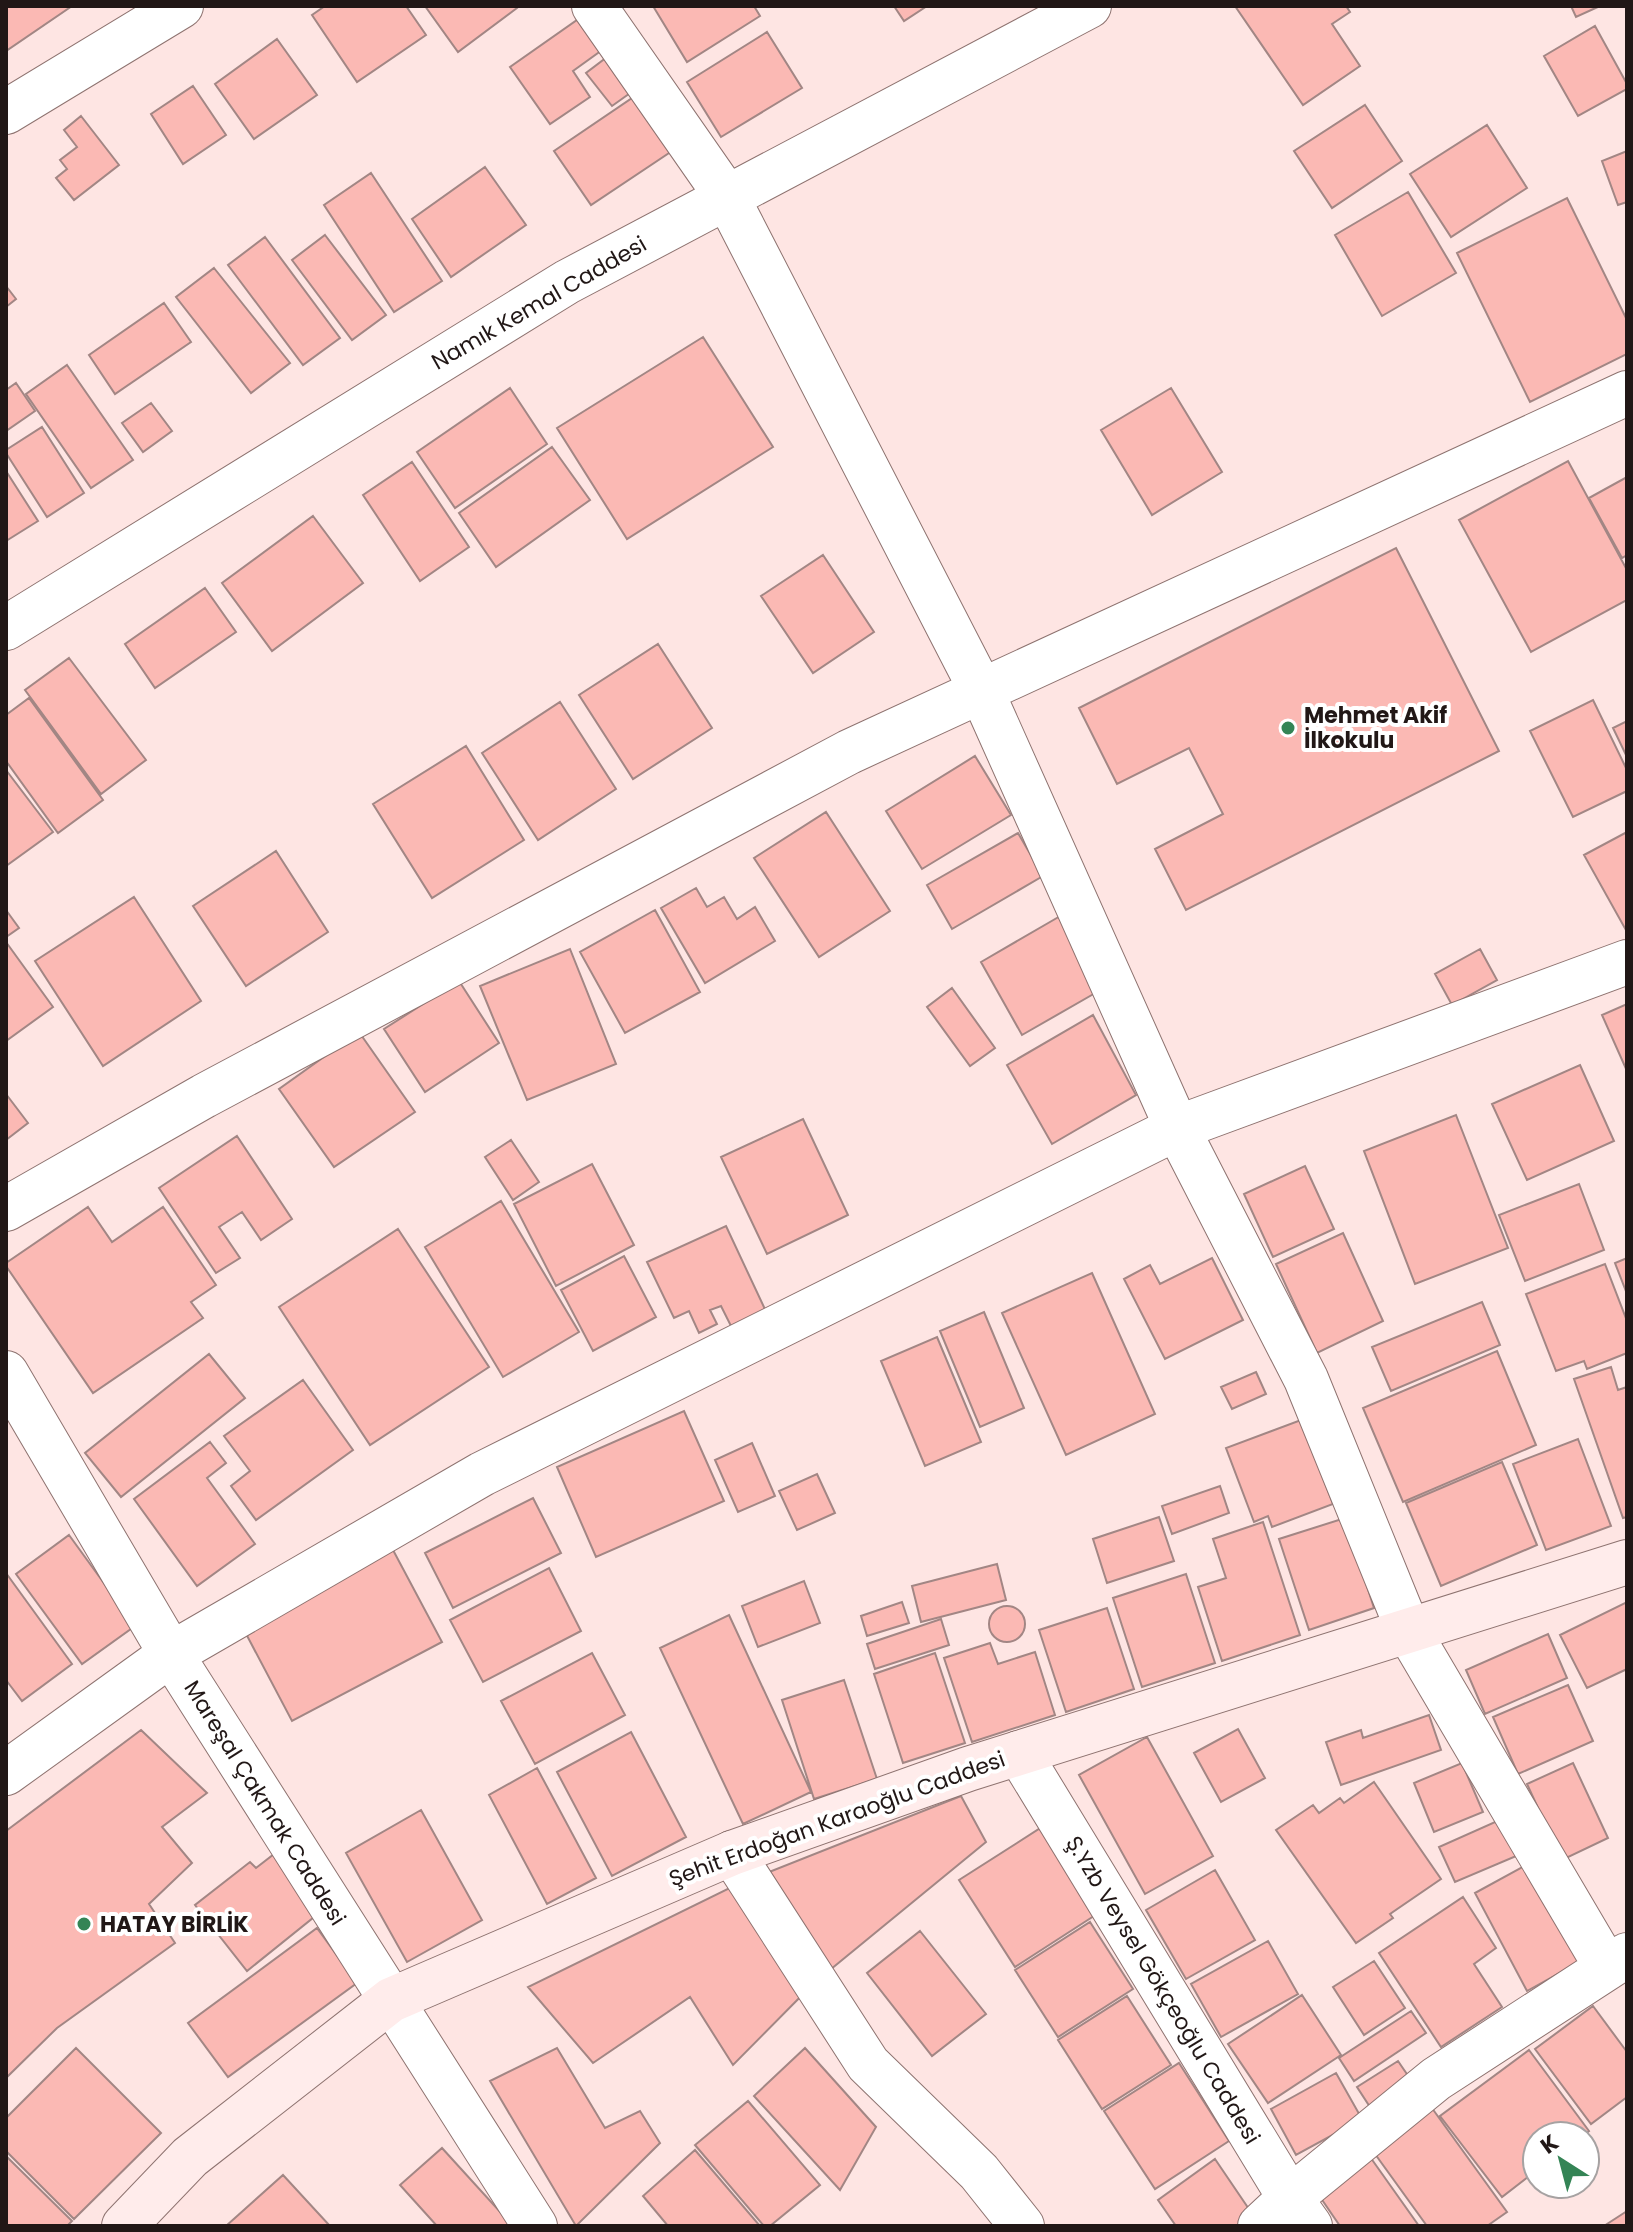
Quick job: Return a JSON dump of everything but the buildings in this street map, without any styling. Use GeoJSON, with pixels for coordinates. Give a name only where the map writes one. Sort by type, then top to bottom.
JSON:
{"type":"FeatureCollection","features":[{"type":"Feature","properties":{"kind":"main road","name":"Şehit Erdoğan Karaoğlu Caddesi"},"geometry":{"type":"LineString","coordinates":[[124,2226],[190,2157],[391,2000],[732,1853],[1019,1753],[1627,1562]]}},
{"type":"Feature","properties":{"kind":"street"},"geometry":{"type":"LineString","coordinates":[[6,112],[181,6]]}},
{"type":"Feature","properties":{"kind":"street"},"geometry":{"type":"LineString","coordinates":[[594,6],[727,197],[981,690],[1177,1128],[1306,1379],[1409,1632],[1617,1962],[1436,2079],[1287,2217]]}},
{"type":"Feature","properties":{"kind":"street","name":"Namık Kemal Caddesi"},"geometry":{"type":"LineString","coordinates":[[6,628],[567,282],[1089,6]]}},
{"type":"Feature","properties":{"kind":"street"},"geometry":{"type":"LineString","coordinates":[[6,1209],[204,1096],[835,759],[1627,393]]}},
{"type":"Feature","properties":{"kind":"street"},"geometry":{"type":"LineString","coordinates":[[6,1773],[171,1654],[482,1474],[1177,1128],[1627,962]]}},
{"type":"Feature","properties":{"kind":"street","name":"Mareşal Çakmak Caddesi"},"geometry":{"type":"LineString","coordinates":[[6,1373],[171,1654],[535,2226]]}},
{"type":"Feature","properties":{"kind":"street","name":"Ş.Yzb Veysel Gökçeoğlu Caddesi"},"geometry":{"type":"LineString","coordinates":[[1019,1753],[1287,2217]]}},
{"type":"Feature","properties":{"kind":"street"},"geometry":{"type":"LineString","coordinates":[[732,1853],[868,2064],[979,2172],[1022,2226]]}},
{"type":"Feature","properties":{"kind":"place","name":"Mehmet Akif İlkokulu"},"geometry":{"type":"Point","coordinates":[1288,728]}},
{"type":"Feature","properties":{"kind":"place","name":"HATAY BİRLİK"},"geometry":{"type":"Point","coordinates":[84,1924]}}]}
